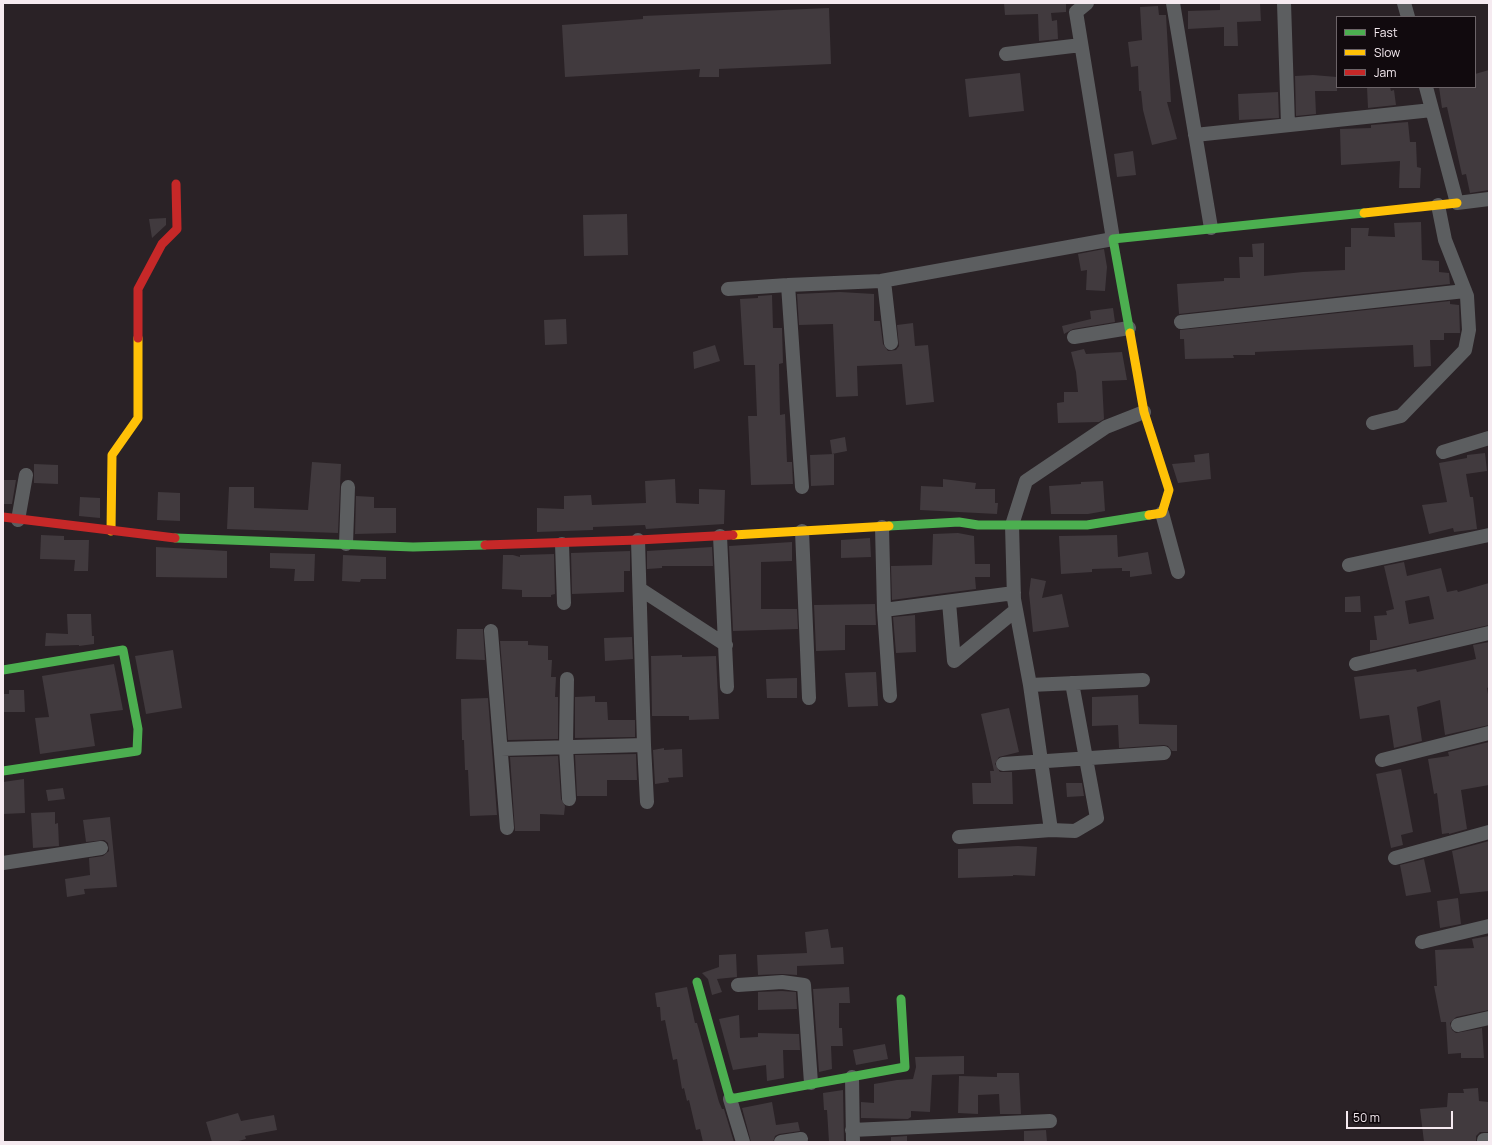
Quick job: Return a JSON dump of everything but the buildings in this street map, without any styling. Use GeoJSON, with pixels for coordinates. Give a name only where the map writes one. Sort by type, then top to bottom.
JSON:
{"type":"FeatureCollection","features":[{"type":"Feature","properties":{"kind":"street"},"geometry":{"type":"LineString","coordinates":[[1087,3],[1076,12],[1081,45],[1144,412],[1169,490],[1162,513],[1178,572]]}},
{"type":"Feature","properties":{"kind":"street"},"geometry":{"type":"LineString","coordinates":[[1173,3],[1211,228]]}},
{"type":"Feature","properties":{"kind":"street"},"geometry":{"type":"LineString","coordinates":[[1284,3],[1288,125]]}},
{"type":"Feature","properties":{"kind":"street"},"geometry":{"type":"LineString","coordinates":[[1404,3],[1408,16]]}},
{"type":"Feature","properties":{"kind":"street"},"geometry":{"type":"LineString","coordinates":[[1006,54],[1081,45]]}},
{"type":"Feature","properties":{"kind":"street"},"geometry":{"type":"LineString","coordinates":[[1426,88],[1457,203]]}},
{"type":"Feature","properties":{"kind":"street"},"geometry":{"type":"LineString","coordinates":[[1196,135],[1432,110]]}},
{"type":"Feature","properties":{"kind":"street"},"geometry":{"type":"LineString","coordinates":[[111,530],[112,455],[138,418],[138,288],[162,244],[178,229],[176,184]]}},
{"type":"Feature","properties":{"kind":"street"},"geometry":{"type":"LineString","coordinates":[[728,289],[884,281],[1114,239],[1438,206],[1489,199]]}},
{"type":"Feature","properties":{"kind":"street"},"geometry":{"type":"LineString","coordinates":[[1373,423],[1401,416],[1465,350],[1469,330],[1467,296],[1446,240],[1438,206]]}},
{"type":"Feature","properties":{"kind":"street"},"geometry":{"type":"LineString","coordinates":[[884,281],[891,343]]}},
{"type":"Feature","properties":{"kind":"street"},"geometry":{"type":"LineString","coordinates":[[788,285],[802,486]]}},
{"type":"Feature","properties":{"kind":"street"},"geometry":{"type":"LineString","coordinates":[[1180,322],[1465,291]]}},
{"type":"Feature","properties":{"kind":"street"},"geometry":{"type":"LineString","coordinates":[[1074,337],[1129,328]]}},
{"type":"Feature","properties":{"kind":"street"},"geometry":{"type":"LineString","coordinates":[[1051,830],[1030,685],[1016,610],[1014,594],[1012,525],[1026,481],[1106,427],[1144,412]]}},
{"type":"Feature","properties":{"kind":"street"},"geometry":{"type":"LineString","coordinates":[[1443,452],[1489,438]]}},
{"type":"Feature","properties":{"kind":"street"},"geometry":{"type":"LineString","coordinates":[[18,520],[26,475]]}},
{"type":"Feature","properties":{"kind":"street"},"geometry":{"type":"LineString","coordinates":[[346,544],[348,487]]}},
{"type":"Feature","properties":{"kind":"street"},"geometry":{"type":"LineString","coordinates":[[3,517],[177,538],[413,547],[562,544],[959,522],[978,525],[1087,525],[1162,513]]}},
{"type":"Feature","properties":{"kind":"street"},"geometry":{"type":"LineString","coordinates":[[882,527],[884,610],[890,696]]}},
{"type":"Feature","properties":{"kind":"street"},"geometry":{"type":"LineString","coordinates":[[802,530],[809,698]]}},
{"type":"Feature","properties":{"kind":"street"},"geometry":{"type":"LineString","coordinates":[[1349,565],[1489,534]]}},
{"type":"Feature","properties":{"kind":"street"},"geometry":{"type":"LineString","coordinates":[[720,536],[728,687]]}},
{"type":"Feature","properties":{"kind":"street"},"geometry":{"type":"LineString","coordinates":[[638,540],[647,802]]}},
{"type":"Feature","properties":{"kind":"street"},"geometry":{"type":"LineString","coordinates":[[562,544],[564,603]]}},
{"type":"Feature","properties":{"kind":"street"},"geometry":{"type":"LineString","coordinates":[[640,589],[726,645]]}},
{"type":"Feature","properties":{"kind":"street"},"geometry":{"type":"LineString","coordinates":[[884,610],[1014,594]]}},
{"type":"Feature","properties":{"kind":"street"},"geometry":{"type":"LineString","coordinates":[[948,602],[954,661],[1016,610]]}},
{"type":"Feature","properties":{"kind":"street"},"geometry":{"type":"LineString","coordinates":[[491,631],[507,828]]}},
{"type":"Feature","properties":{"kind":"street"},"geometry":{"type":"LineString","coordinates":[[1356,664],[1489,632]]}},
{"type":"Feature","properties":{"kind":"street"},"geometry":{"type":"LineString","coordinates":[[3,670],[123,650],[138,730],[137,751],[3,771]]}},
{"type":"Feature","properties":{"kind":"street"},"geometry":{"type":"LineString","coordinates":[[567,679],[566,748],[569,799]]}},
{"type":"Feature","properties":{"kind":"street"},"geometry":{"type":"LineString","coordinates":[[1030,685],[1143,680]]}},
{"type":"Feature","properties":{"kind":"street"},"geometry":{"type":"LineString","coordinates":[[960,837],[1051,830],[1075,831],[1097,818],[1072,683]]}},
{"type":"Feature","properties":{"kind":"street"},"geometry":{"type":"LineString","coordinates":[[1382,760],[1489,733]]}},
{"type":"Feature","properties":{"kind":"street"},"geometry":{"type":"LineString","coordinates":[[501,749],[644,745]]}},
{"type":"Feature","properties":{"kind":"street"},"geometry":{"type":"LineString","coordinates":[[1003,764],[1041,760],[1164,753]]}},
{"type":"Feature","properties":{"kind":"street"},"geometry":{"type":"LineString","coordinates":[[1396,858],[1489,832]]}},
{"type":"Feature","properties":{"kind":"street"},"geometry":{"type":"LineString","coordinates":[[3,862],[101,848]]}},
{"type":"Feature","properties":{"kind":"street"},"geometry":{"type":"LineString","coordinates":[[1422,942],[1489,926]]}},
{"type":"Feature","properties":{"kind":"street"},"geometry":{"type":"LineString","coordinates":[[697,982],[743,1142]]}},
{"type":"Feature","properties":{"kind":"street"},"geometry":{"type":"LineString","coordinates":[[738,985],[782,982],[804,984],[811,1083]]}},
{"type":"Feature","properties":{"kind":"street"},"geometry":{"type":"LineString","coordinates":[[730,1098],[905,1067],[901,999]]}},
{"type":"Feature","properties":{"kind":"street"},"geometry":{"type":"LineString","coordinates":[[1458,1025],[1489,1018]]}},
{"type":"Feature","properties":{"kind":"street"},"geometry":{"type":"LineString","coordinates":[[852,1076],[852,1136],[1050,1121]]}},
{"type":"Feature","properties":{"kind":"street"},"geometry":{"type":"LineString","coordinates":[[781,1142],[801,1139]]}},
{"type":"Feature","properties":{"kind":"street"},"geometry":{"type":"LineString","coordinates":[[1484,1142],[1484,1140],[1489,1140]]}},
{"type":"Feature","properties":{"kind":"traffic: fast"},"geometry":{"type":"LineString","coordinates":[[1130,333],[1113,239],[1364,213]]}},
{"type":"Feature","properties":{"kind":"traffic: fast"},"geometry":{"type":"LineString","coordinates":[[889,526],[959,522],[978,525],[1087,525],[1149,515]]}},
{"type":"Feature","properties":{"kind":"traffic: fast"},"geometry":{"type":"LineString","coordinates":[[175,538],[413,547],[485,545]]}},
{"type":"Feature","properties":{"kind":"traffic: fast"},"geometry":{"type":"LineString","coordinates":[[3,670],[123,650],[138,729],[137,751],[3,771]]}},
{"type":"Feature","properties":{"kind":"traffic: fast"},"geometry":{"type":"LineString","coordinates":[[697,982],[730,1099],[905,1067],[901,999]]}},
{"type":"Feature","properties":{"kind":"traffic: slow"},"geometry":{"type":"LineString","coordinates":[[1364,213],[1457,203]]}},
{"type":"Feature","properties":{"kind":"traffic: slow"},"geometry":{"type":"LineString","coordinates":[[1130,333],[1144,412],[1169,490],[1162,513],[1149,515]]}},
{"type":"Feature","properties":{"kind":"traffic: slow"},"geometry":{"type":"LineString","coordinates":[[111,531],[112,455],[138,418],[138,338]]}},
{"type":"Feature","properties":{"kind":"traffic: slow"},"geometry":{"type":"LineString","coordinates":[[733,535],[889,526]]}},
{"type":"Feature","properties":{"kind":"traffic: jam"},"geometry":{"type":"LineString","coordinates":[[138,338],[138,289],[162,244],[177,229],[176,184]]}},
{"type":"Feature","properties":{"kind":"traffic: jam"},"geometry":{"type":"LineString","coordinates":[[3,517],[175,538]]}},
{"type":"Feature","properties":{"kind":"traffic: jam"},"geometry":{"type":"LineString","coordinates":[[485,545],[733,535]]}}]}
